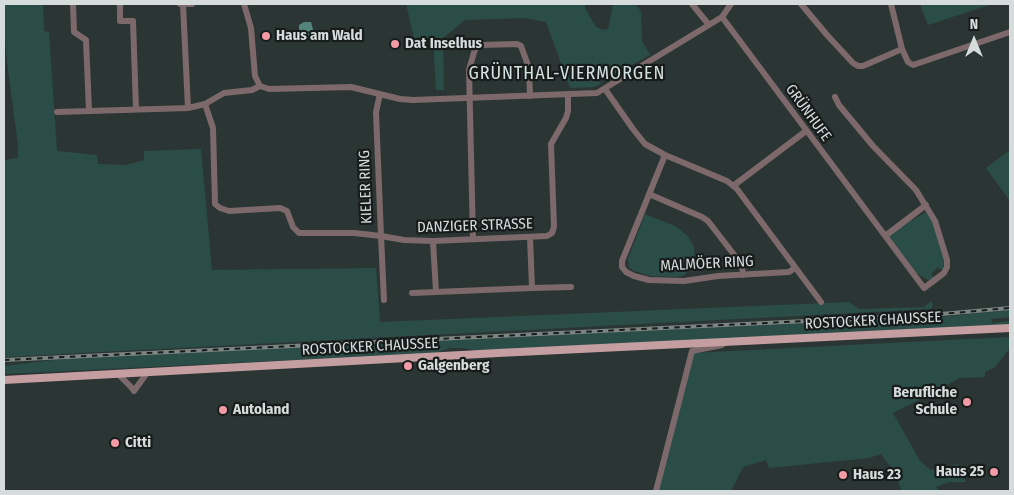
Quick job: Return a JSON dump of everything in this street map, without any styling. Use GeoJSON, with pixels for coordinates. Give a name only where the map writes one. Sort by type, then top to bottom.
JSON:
{"type":"FeatureCollection","features":[{"type":"Feature","properties":{"kind":"main road","name":"ROSTOCKER CHAUSSEE"},"geometry":{"type":"LineString","coordinates":[[4,380],[1010,328]]}},
{"type":"Feature","properties":{"kind":"street"},"geometry":{"type":"LineString","coordinates":[[73,4],[74,32],[86,40],[89,111]]}},
{"type":"Feature","properties":{"kind":"street"},"geometry":{"type":"LineString","coordinates":[[120,4],[120,21],[133,21],[136,109]]}},
{"type":"Feature","properties":{"kind":"street"},"geometry":{"type":"LineString","coordinates":[[180,4],[192,4]]}},
{"type":"Feature","properties":{"kind":"street"},"geometry":{"type":"LineString","coordinates":[[183,4],[188,108]]}},
{"type":"Feature","properties":{"kind":"street"},"geometry":{"type":"LineString","coordinates":[[244,4],[251,28],[254,76],[260,86],[269,89],[351,87],[400,99],[413,100],[591,94],[605,89],[722,17],[731,4]]}},
{"type":"Feature","properties":{"kind":"street"},"geometry":{"type":"LineString","coordinates":[[692,4],[709,25]]}},
{"type":"Feature","properties":{"kind":"street"},"geometry":{"type":"LineString","coordinates":[[801,4],[827,36],[852,63],[858,66],[863,66],[902,49]]}},
{"type":"Feature","properties":{"kind":"street"},"geometry":{"type":"LineString","coordinates":[[891,4],[902,49],[908,62],[913,65],[1010,32]]}},
{"type":"Feature","properties":{"kind":"street","name":"GRÜNHUFE"},"geometry":{"type":"LineString","coordinates":[[722,17],[924,288],[944,273],[947,267],[947,260],[935,221],[916,190],[854,124],[839,106],[835,97]]}},
{"type":"Feature","properties":{"kind":"street"},"geometry":{"type":"LineString","coordinates":[[473,239],[469,70],[475,49],[482,45],[517,44],[521,46],[529,68],[530,96]]}},
{"type":"Feature","properties":{"kind":"street"},"geometry":{"type":"LineString","coordinates":[[57,112],[188,108],[205,104],[224,93],[252,90],[260,86]]}},
{"type":"Feature","properties":{"kind":"street"},"geometry":{"type":"LineString","coordinates":[[605,89],[640,139],[653,149],[727,181],[733,186],[822,302]]}},
{"type":"Feature","properties":{"kind":"street","name":"KIELER RING"},"geometry":{"type":"LineString","coordinates":[[205,104],[213,128],[216,204],[220,208],[229,211],[280,208],[287,211],[293,227],[299,233],[354,233],[380,236],[376,112],[380,94]]}},
{"type":"Feature","properties":{"kind":"street","name":"DANZIGER STRASSE"},"geometry":{"type":"LineString","coordinates":[[380,236],[404,240],[433,240],[547,236],[552,233],[554,227],[551,151],[553,139],[566,118],[568,95]]}},
{"type":"Feature","properties":{"kind":"street"},"geometry":{"type":"LineString","coordinates":[[733,186],[806,131]]}},
{"type":"Feature","properties":{"kind":"street","name":"MALMÖER RING"},"geometry":{"type":"LineString","coordinates":[[665,155],[622,261],[622,266],[626,272],[649,280],[684,281],[718,276],[789,272],[795,268]]}},
{"type":"Feature","properties":{"kind":"street"},"geometry":{"type":"LineString","coordinates":[[649,194],[708,221],[742,265],[743,275]]}},
{"type":"Feature","properties":{"kind":"street"},"geometry":{"type":"LineString","coordinates":[[884,236],[926,206]]}},
{"type":"Feature","properties":{"kind":"street"},"geometry":{"type":"LineString","coordinates":[[380,236],[384,300]]}},
{"type":"Feature","properties":{"kind":"street"},"geometry":{"type":"LineString","coordinates":[[530,236],[532,288]]}},
{"type":"Feature","properties":{"kind":"street"},"geometry":{"type":"LineString","coordinates":[[433,240],[436,292]]}},
{"type":"Feature","properties":{"kind":"street"},"geometry":{"type":"LineString","coordinates":[[412,293],[571,287]]}},
{"type":"Feature","properties":{"kind":"street","name":"ROSTOCKER CHAUSSEE"},"geometry":{"type":"LineString","coordinates":[[656,491],[692,351],[738,342]]}},
{"type":"Feature","properties":{"kind":"street"},"geometry":{"type":"LineString","coordinates":[[118,374],[134,392],[147,373]]}},
{"type":"Feature","properties":{"kind":"shaded area"},"geometry":{"type":"Polygon","coordinates":[[[5,4],[43,4],[44,31],[49,32],[57,151],[97,155],[98,164],[125,165],[144,160],[144,151],[201,149],[212,270],[376,268],[380,322],[849,302],[859,309],[924,307],[931,301],[933,304],[931,309],[4,357],[4,160],[18,158],[4,27],[5,4]]]}},
{"type":"Feature","properties":{"kind":"shaded area"},"geometry":{"type":"Polygon","coordinates":[[[406,4],[585,4],[585,8],[596,27],[603,30],[608,29],[613,4],[635,4],[641,11],[642,41],[650,55],[613,75],[596,69],[601,84],[594,87],[570,88],[546,22],[525,18],[465,20],[443,38],[444,90],[436,90],[433,38],[414,38],[406,4]]]}},
{"type":"Feature","properties":{"kind":"shaded area"},"geometry":{"type":"Polygon","coordinates":[[[920,4],[989,4],[989,5],[928,25],[920,4]]]}},
{"type":"Feature","properties":{"kind":"shaded area"},"geometry":{"type":"Polygon","coordinates":[[[304,22],[311,22],[314,33],[312,41],[299,31],[299,25],[304,22]]]}},
{"type":"Feature","properties":{"kind":"shaded area"},"geometry":{"type":"Polygon","coordinates":[[[1010,150],[1010,201],[986,168],[1010,150]]]}},
{"type":"Feature","properties":{"kind":"shaded area"},"geometry":{"type":"Polygon","coordinates":[[[926,212],[932,219],[944,260],[943,271],[938,267],[931,274],[934,278],[928,280],[915,272],[889,236],[898,228],[926,212]]]}},
{"type":"Feature","properties":{"kind":"shaded area"},"geometry":{"type":"Polygon","coordinates":[[[645,214],[675,226],[688,236],[694,247],[695,261],[685,275],[678,277],[651,276],[634,271],[629,267],[628,259],[645,214]]]}},
{"type":"Feature","properties":{"kind":"shaded area"},"geometry":{"type":"Polygon","coordinates":[[[1010,310],[1010,317],[991,319],[992,323],[1010,321],[1010,324],[989,327],[479,351],[450,348],[436,353],[4,374],[4,366],[70,358],[940,317],[1010,310]]]}},
{"type":"Feature","properties":{"kind":"shaded area"},"geometry":{"type":"Polygon","coordinates":[[[1008,337],[1010,348],[995,367],[985,372],[985,377],[959,378],[893,413],[920,461],[930,470],[958,464],[966,482],[949,482],[936,487],[939,491],[902,491],[894,472],[881,454],[869,458],[769,468],[766,460],[743,467],[731,491],[656,491],[692,353],[1008,337]]]}},
{"type":"Feature","properties":{"kind":"railway"},"geometry":{"type":"LineString","coordinates":[[4,360],[930,315],[1010,308]]}},
{"type":"Feature","properties":{"kind":"place","name":"Haus am Wald"},"geometry":{"type":"Point","coordinates":[266,36]}},
{"type":"Feature","properties":{"kind":"place","name":"Dat Inselhus"},"geometry":{"type":"Point","coordinates":[395,44]}},
{"type":"Feature","properties":{"kind":"place","name":"Galgenberg"},"geometry":{"type":"Point","coordinates":[408,366]}},
{"type":"Feature","properties":{"kind":"place","name":"Berufliche Schule"},"geometry":{"type":"Point","coordinates":[967,402]}},
{"type":"Feature","properties":{"kind":"place","name":"Autoland"},"geometry":{"type":"Point","coordinates":[223,410]}},
{"type":"Feature","properties":{"kind":"place","name":"Citti"},"geometry":{"type":"Point","coordinates":[115,443]}},
{"type":"Feature","properties":{"kind":"place","name":"Haus 25"},"geometry":{"type":"Point","coordinates":[994,472]}},
{"type":"Feature","properties":{"kind":"place","name":"Haus 23"},"geometry":{"type":"Point","coordinates":[843,475]}},
{"type":"Feature","properties":{"kind":"district","name":"GRÜNTHAL-VIERMORGEN"},"geometry":{"type":"Point","coordinates":[567,74]}}]}
